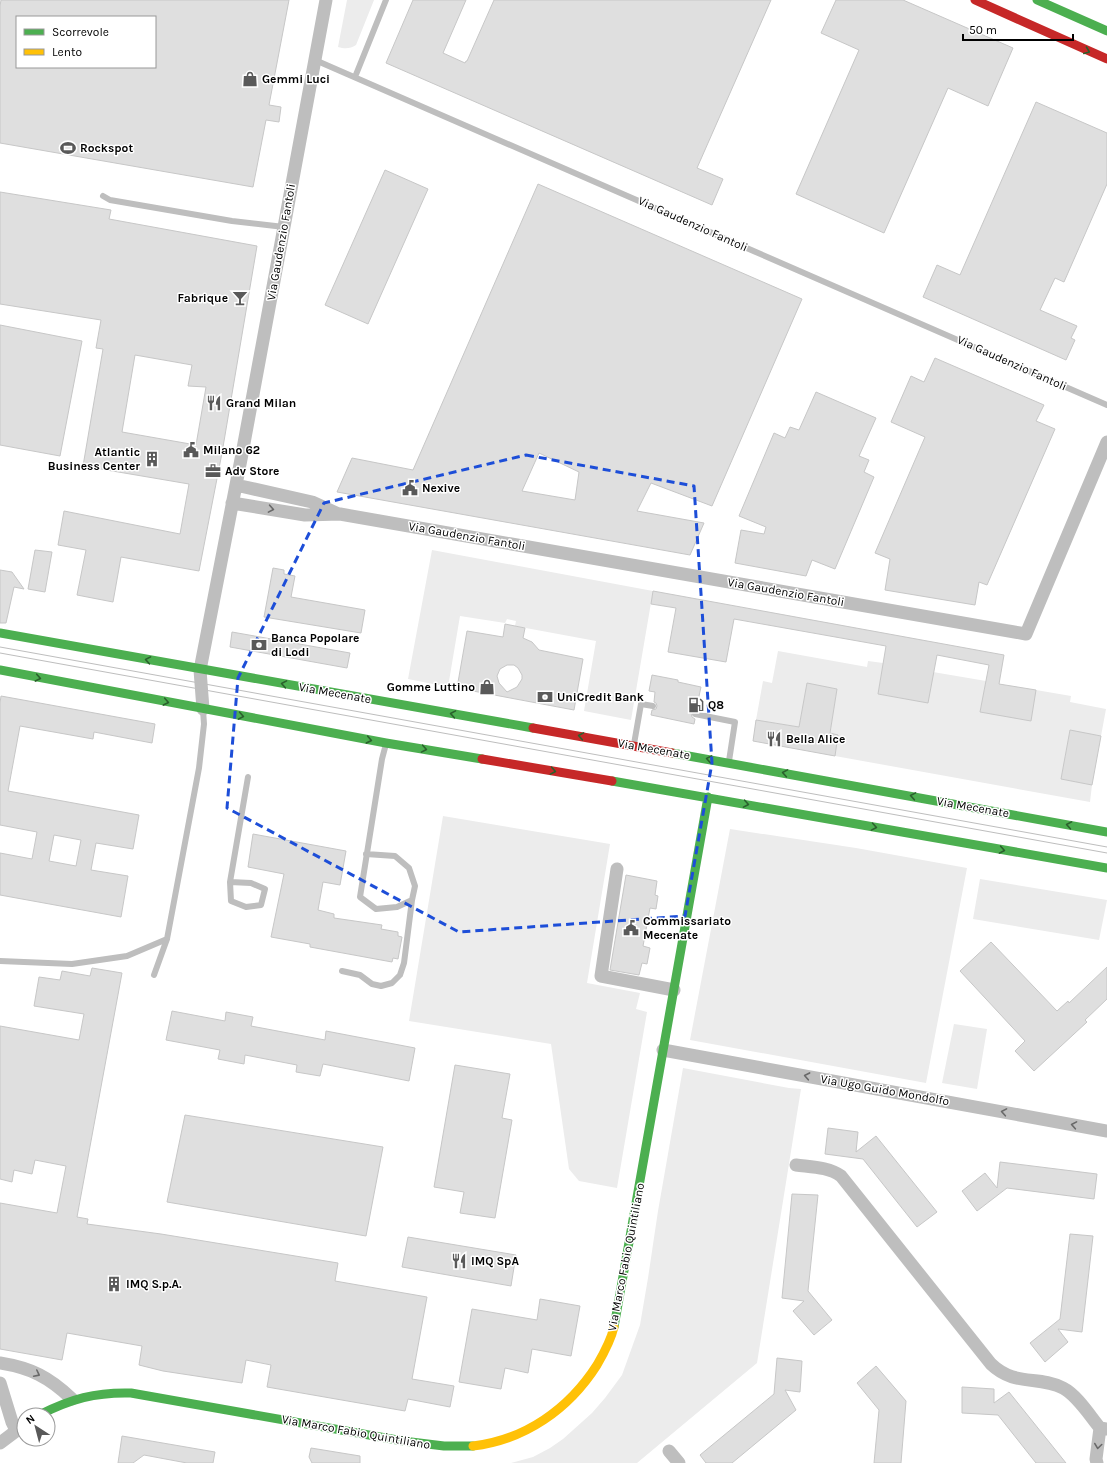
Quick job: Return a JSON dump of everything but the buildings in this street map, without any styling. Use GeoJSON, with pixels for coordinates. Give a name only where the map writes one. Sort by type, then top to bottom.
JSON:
{"type":"FeatureCollection","features":[{"type":"Feature","properties":{"kind":"main road"},"geometry":{"type":"LineString","coordinates":[[975,0],[1107,59]]}},
{"type":"Feature","properties":{"kind":"main road"},"geometry":{"type":"LineString","coordinates":[[1037,0],[1107,31]]}},
{"type":"Feature","properties":{"kind":"main road","name":"Via Mecenate"},"geometry":{"type":"LineString","coordinates":[[0,633],[200,670],[728,762],[1107,832]]}},
{"type":"Feature","properties":{"kind":"main road"},"geometry":{"type":"LineString","coordinates":[[0,670],[386,743],[708,797],[1107,868]]}},
{"type":"Feature","properties":{"kind":"main road","name":"Via Marco Fabio Quintiliano"},"geometry":{"type":"LineString","coordinates":[[56,1407],[72,1399],[92,1394],[114,1392],[131,1393],[395,1440],[440,1446],[462,1447],[486,1444],[508,1438],[532,1427],[551,1415],[571,1397],[586,1380],[600,1359],[611,1337],[617,1311],[637,1206],[708,797]]}},
{"type":"Feature","properties":{"kind":"street","name":"Via Gaudenzio Fantoli"},"geometry":{"type":"LineString","coordinates":[[200,670],[326,0]]}},
{"type":"Feature","properties":{"kind":"street","name":"Via Gaudenzio Fantoli"},"geometry":{"type":"LineString","coordinates":[[232,503],[305,515],[340,514],[1026,634],[1107,442]]}},
{"type":"Feature","properties":{"kind":"street","name":"Via Gaudenzio Fantoli"},"geometry":{"type":"LineString","coordinates":[[236,485],[312,502],[340,514]]}},
{"type":"Feature","properties":{"kind":"street"},"geometry":{"type":"LineString","coordinates":[[200,670],[203,709]]}},
{"type":"Feature","properties":{"kind":"street"},"geometry":{"type":"LineString","coordinates":[[618,869],[601,976],[674,990]]}},
{"type":"Feature","properties":{"kind":"street","name":"Via Ugo Guido Mondolfo"},"geometry":{"type":"LineString","coordinates":[[663,1050],[1107,1131]]}},
{"type":"Feature","properties":{"kind":"street"},"geometry":{"type":"LineString","coordinates":[[796,1165],[828,1170],[841,1176],[998,1370],[1013,1377],[1061,1387],[1072,1395],[1104,1429],[1096,1459],[1097,1463]]}},
{"type":"Feature","properties":{"kind":"street"},"geometry":{"type":"LineString","coordinates":[[0,1363],[34,1372],[62,1390],[72,1399]]}},
{"type":"Feature","properties":{"kind":"street"},"geometry":{"type":"LineString","coordinates":[[0,1383],[12,1422],[16,1424]]}},
{"type":"Feature","properties":{"kind":"street"},"geometry":{"type":"LineString","coordinates":[[0,1443],[16,1430]]}},
{"type":"Feature","properties":{"kind":"street"},"geometry":{"type":"LineString","coordinates":[[669,1450],[679,1463]]}},
{"type":"Feature","properties":{"kind":"lane"},"geometry":{"type":"LineString","coordinates":[[355,77],[386,0]]}},
{"type":"Feature","properties":{"kind":"lane","name":"Via Gaudenzio Fantoli"},"geometry":{"type":"LineString","coordinates":[[315,60],[1107,405]]}},
{"type":"Feature","properties":{"kind":"lane"},"geometry":{"type":"LineString","coordinates":[[102,198],[240,222],[284,227]]}},
{"type":"Feature","properties":{"kind":"lane"},"geometry":{"type":"LineString","coordinates":[[633,746],[641,704],[653,706]]}},
{"type":"Feature","properties":{"kind":"lane"},"geometry":{"type":"LineString","coordinates":[[154,975],[167,939],[199,768],[204,724],[203,709]]}},
{"type":"Feature","properties":{"kind":"lane"},"geometry":{"type":"LineString","coordinates":[[695,714],[735,722],[728,762]]}},
{"type":"Feature","properties":{"kind":"lane"},"geometry":{"type":"LineString","coordinates":[[386,743],[366,854],[360,897],[376,909],[398,908],[412,900]]}},
{"type":"Feature","properties":{"kind":"lane"},"geometry":{"type":"LineString","coordinates":[[230,882],[251,883],[265,889],[261,905],[246,907],[230,901],[230,882],[248,777]]}},
{"type":"Feature","properties":{"kind":"lane"},"geometry":{"type":"LineString","coordinates":[[342,971],[360,975],[372,984],[381,986],[392,983],[400,975],[404,963],[415,886],[409,868],[395,856],[366,854]]}},
{"type":"Feature","properties":{"kind":"lane"},"geometry":{"type":"LineString","coordinates":[[0,962],[72,964],[127,956],[167,939]]}},
{"type":"Feature","properties":{"kind":"highlighted area"},"geometry":{"type":"Polygon","coordinates":[[[526,455],[694,486],[712,763],[685,916],[459,932],[227,808],[238,678],[324,503],[526,455]]]}},
{"type":"Feature","properties":{"kind":"shaded area"},"geometry":{"type":"Polygon","coordinates":[[[347,0],[374,0],[356,45],[345,48],[338,47],[347,0]]]}},
{"type":"Feature","properties":{"kind":"shaded area"},"geometry":{"type":"Polygon","coordinates":[[[432,550],[653,591],[631,720],[584,711],[596,641],[515,626],[516,621],[507,619],[505,623],[460,616],[448,687],[408,679],[432,550]]]}},
{"type":"Feature","properties":{"kind":"shaded area"},"geometry":{"type":"Polygon","coordinates":[[[778,651],[867,667],[868,661],[883,663],[878,694],[900,698],[933,672],[986,681],[980,711],[1036,690],[1071,696],[1070,702],[1106,709],[1101,736],[1070,731],[1061,779],[1092,785],[1090,802],[835,756],[838,735],[830,733],[837,689],[807,684],[799,727],[756,720],[763,681],[772,683],[778,651]]]}},
{"type":"Feature","properties":{"kind":"shaded area"},"geometry":{"type":"Polygon","coordinates":[[[443,816],[610,844],[587,983],[640,993],[636,1009],[647,1012],[617,1188],[579,1181],[569,1169],[551,1044],[409,1021],[443,816]]]}},
{"type":"Feature","properties":{"kind":"shaded area"},"geometry":{"type":"Polygon","coordinates":[[[730,829],[856,848],[967,868],[926,1083],[690,1040],[730,829]]]}},
{"type":"Feature","properties":{"kind":"shaded area"},"geometry":{"type":"Polygon","coordinates":[[[980,879],[1107,900],[1099,940],[973,919],[980,879]]]}},
{"type":"Feature","properties":{"kind":"shaded area"},"geometry":{"type":"Polygon","coordinates":[[[954,1024],[987,1029],[977,1089],[942,1083],[954,1024]]]}},
{"type":"Feature","properties":{"kind":"shaded area"},"geometry":{"type":"Polygon","coordinates":[[[683,1068],[801,1089],[757,1363],[637,1463],[511,1463],[533,1457],[563,1439],[592,1413],[622,1375],[640,1325],[683,1068]]]}},
{"type":"Feature","properties":{"kind":"tram line"},"geometry":{"type":"LineString","coordinates":[[0,647],[1107,847]]}},
{"type":"Feature","properties":{"kind":"tram line"},"geometry":{"type":"LineString","coordinates":[[0,653],[1107,853]]}},
{"type":"Feature","properties":{"kind":"traffic: fast"},"geometry":{"type":"LineString","coordinates":[[1037,0],[1107,31]]}},
{"type":"Feature","properties":{"kind":"traffic: fast"},"geometry":{"type":"LineString","coordinates":[[0,633],[533,728]]}},
{"type":"Feature","properties":{"kind":"traffic: fast"},"geometry":{"type":"LineString","coordinates":[[0,670],[386,743],[482,759]]}},
{"type":"Feature","properties":{"kind":"traffic: fast"},"geometry":{"type":"LineString","coordinates":[[672,753],[1107,832]]}},
{"type":"Feature","properties":{"kind":"traffic: fast"},"geometry":{"type":"LineString","coordinates":[[612,781],[1107,868]]}},
{"type":"Feature","properties":{"kind":"traffic: fast"},"geometry":{"type":"LineString","coordinates":[[614,1327],[708,797]]}},
{"type":"Feature","properties":{"kind":"traffic: fast"},"geometry":{"type":"LineString","coordinates":[[56,1408],[95,1395],[131,1393],[403,1441],[444,1446],[473,1446]]}},
{"type":"Feature","properties":{"kind":"traffic: slow"},"geometry":{"type":"LineString","coordinates":[[473,1446],[492,1443],[510,1437],[544,1420],[559,1408],[586,1381],[597,1365],[607,1346],[614,1327]]}},
{"type":"Feature","properties":{"kind":"traffic: jam"},"geometry":{"type":"LineString","coordinates":[[975,0],[1107,59]]}},
{"type":"Feature","properties":{"kind":"traffic: jam"},"geometry":{"type":"LineString","coordinates":[[533,728],[672,753]]}},
{"type":"Feature","properties":{"kind":"traffic: jam"},"geometry":{"type":"LineString","coordinates":[[482,759],[612,781]]}},
{"type":"Feature","properties":{"kind":"place","name":"Gemmi Luci"},"geometry":{"type":"Point","coordinates":[250,79]}},
{"type":"Feature","properties":{"kind":"place","name":"Rockspot"},"geometry":{"type":"Point","coordinates":[68,148]}},
{"type":"Feature","properties":{"kind":"place","name":"Fabrique"},"geometry":{"type":"Point","coordinates":[240,298]}},
{"type":"Feature","properties":{"kind":"place","name":"Grand Milan"},"geometry":{"type":"Point","coordinates":[214,403]}},
{"type":"Feature","properties":{"kind":"place","name":"Milano 62"},"geometry":{"type":"Point","coordinates":[191,450]}},
{"type":"Feature","properties":{"kind":"place","name":"Atlantic Business Center"},"geometry":{"type":"Point","coordinates":[152,459]}},
{"type":"Feature","properties":{"kind":"place","name":"Adv Store"},"geometry":{"type":"Point","coordinates":[213,471]}},
{"type":"Feature","properties":{"kind":"place","name":"Nexive"},"geometry":{"type":"Point","coordinates":[410,488]}},
{"type":"Feature","properties":{"kind":"place","name":"Banca Popolare di Lodi"},"geometry":{"type":"Point","coordinates":[259,645]}},
{"type":"Feature","properties":{"kind":"place","name":"Gomme Luttino"},"geometry":{"type":"Point","coordinates":[487,687]}},
{"type":"Feature","properties":{"kind":"place","name":"UniCredit Bank"},"geometry":{"type":"Point","coordinates":[545,697]}},
{"type":"Feature","properties":{"kind":"place","name":"Q8"},"geometry":{"type":"Point","coordinates":[696,705]}},
{"type":"Feature","properties":{"kind":"place","name":"Bella Alice"},"geometry":{"type":"Point","coordinates":[774,739]}},
{"type":"Feature","properties":{"kind":"place","name":"Commissariato Mecenate"},"geometry":{"type":"Point","coordinates":[631,928]}},
{"type":"Feature","properties":{"kind":"place","name":"IMQ SpA"},"geometry":{"type":"Point","coordinates":[459,1261]}},
{"type":"Feature","properties":{"kind":"place","name":"IMQ S.p.A."},"geometry":{"type":"Point","coordinates":[114,1284]}}]}
